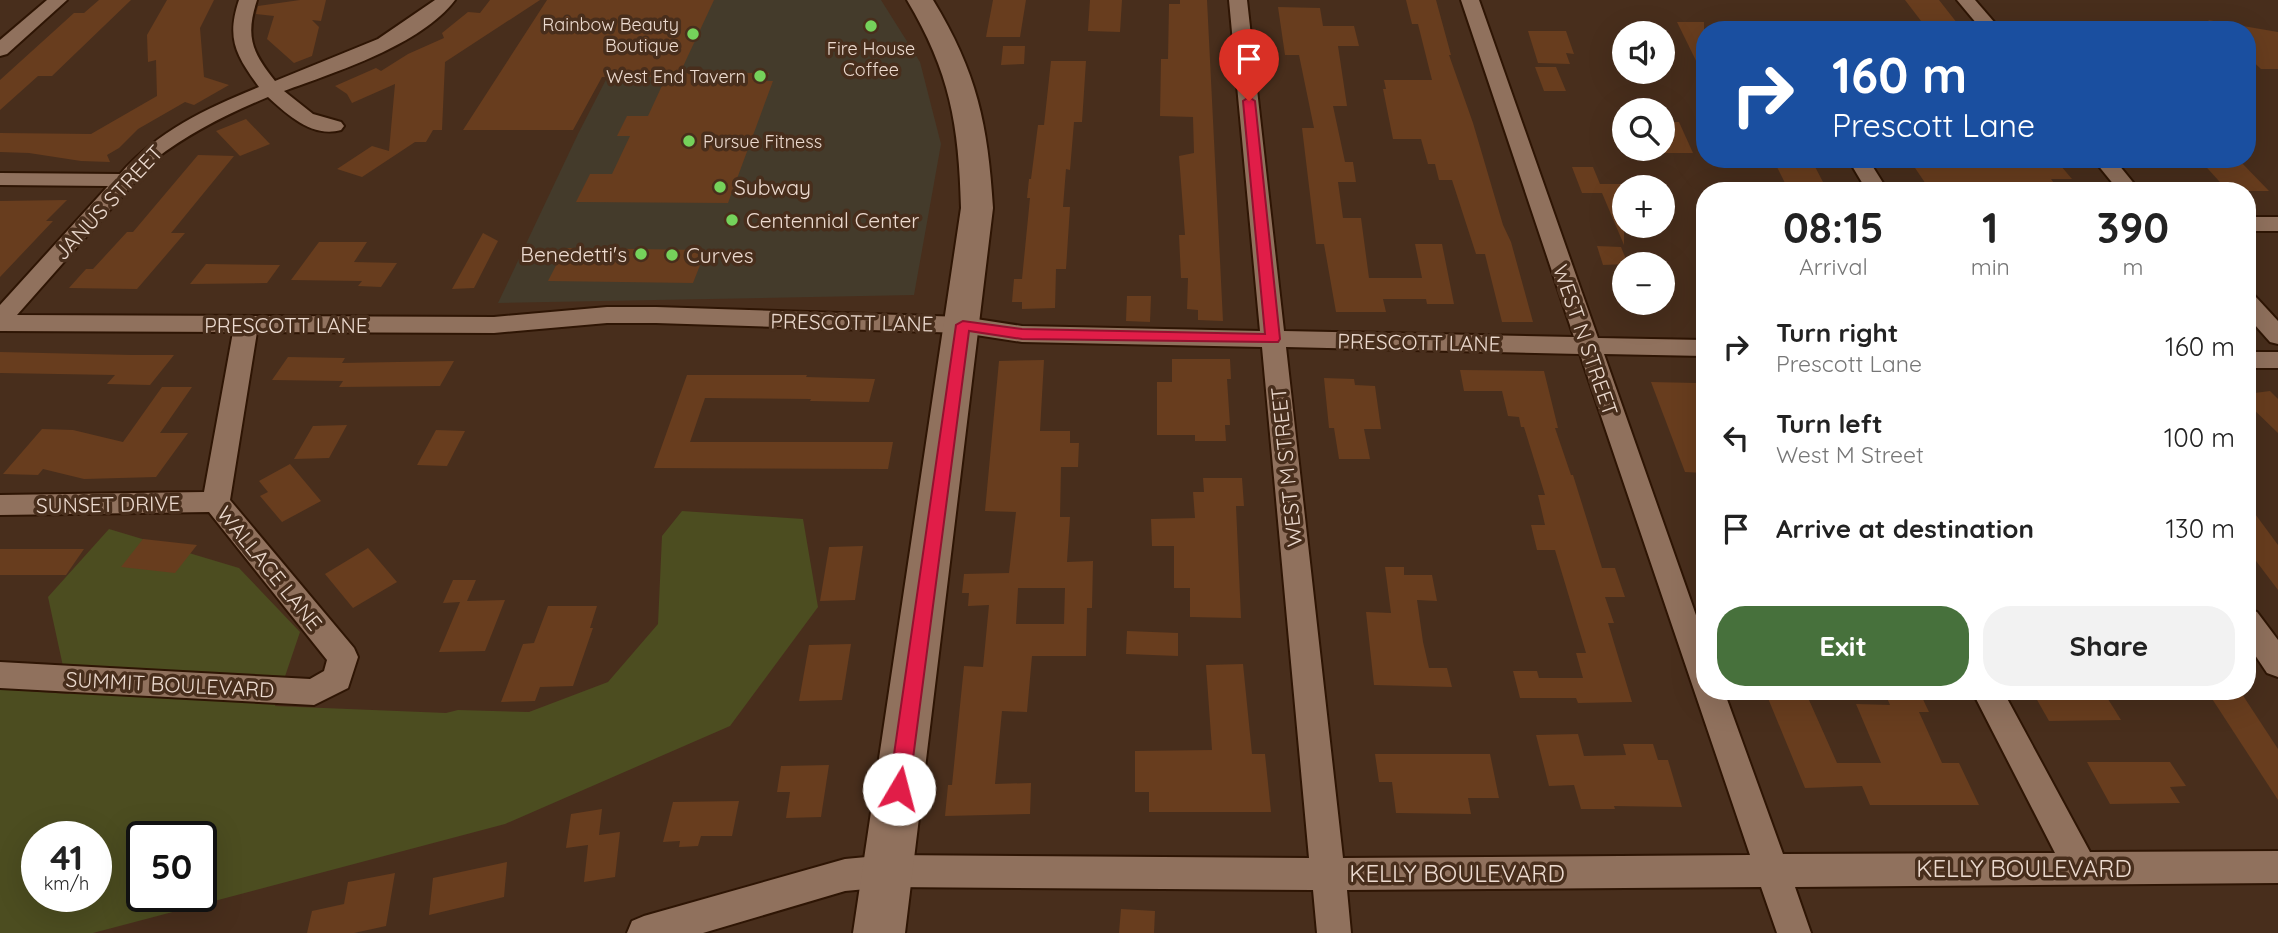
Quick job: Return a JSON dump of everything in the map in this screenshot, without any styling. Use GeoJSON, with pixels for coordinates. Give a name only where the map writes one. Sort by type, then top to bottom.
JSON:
{"type":"FeatureCollection","features":[{"type":"Feature","properties":{"kind":"main road"},"geometry":{"type":"LineString","coordinates":[[879,933],[963,325],[976,208],[975,159],[967,104],[955,60],[920,0]]}},
{"type":"Feature","properties":{"kind":"street"},"geometry":{"type":"LineString","coordinates":[[0,50],[58,0]]}},
{"type":"Feature","properties":{"kind":"street"},"geometry":{"type":"LineString","coordinates":[[248,0],[241,19],[240,38],[246,56],[271,89],[303,119],[316,125],[334,126]]}},
{"type":"Feature","properties":{"kind":"street","name":"JANUS STREET"},"geometry":{"type":"LineString","coordinates":[[0,322],[147,156],[190,125],[217,110],[365,54],[400,37],[446,0]]}},
{"type":"Feature","properties":{"kind":"street","name":"WEST M STREET"},"geometry":{"type":"LineString","coordinates":[[1238,0],[1334,933]]}},
{"type":"Feature","properties":{"kind":"street","name":"WEST N STREET"},"geometry":{"type":"LineString","coordinates":[[1470,0],[1696,656]]}},
{"type":"Feature","properties":{"kind":"street"},"geometry":{"type":"LineString","coordinates":[[1966,0],[1984,21]]}},
{"type":"Feature","properties":{"kind":"street"},"geometry":{"type":"LineString","coordinates":[[2111,168],[2122,182]]}},
{"type":"Feature","properties":{"kind":"street"},"geometry":{"type":"LineString","coordinates":[[0,179],[124,180]]}},
{"type":"Feature","properties":{"kind":"street"},"geometry":{"type":"LineString","coordinates":[[2256,223],[2278,224]]}},
{"type":"Feature","properties":{"kind":"street"},"geometry":{"type":"LineString","coordinates":[[2256,311],[2278,336]]}},
{"type":"Feature","properties":{"kind":"street","name":"PRESCOTT LANE"},"geometry":{"type":"LineString","coordinates":[[0,322],[494,325],[607,316],[656,316],[963,325],[1022,334],[1696,348]]}},
{"type":"Feature","properties":{"kind":"street","name":"WALLACE LANE"},"geometry":{"type":"LineString","coordinates":[[246,325],[216,502],[343,657],[337,680]]}},
{"type":"Feature","properties":{"kind":"street"},"geometry":{"type":"LineString","coordinates":[[2256,360],[2278,360]]}},
{"type":"Feature","properties":{"kind":"street","name":"SUNSET DRIVE"},"geometry":{"type":"LineString","coordinates":[[0,505],[216,502]]}},
{"type":"Feature","properties":{"kind":"street"},"geometry":{"type":"LineString","coordinates":[[2256,633],[2278,664]]}},
{"type":"Feature","properties":{"kind":"street","name":"SUMMIT BOULEVARD"},"geometry":{"type":"LineString","coordinates":[[0,676],[314,692],[337,680]]}},
{"type":"Feature","properties":{"kind":"street"},"geometry":{"type":"LineString","coordinates":[[1712,700],[1794,933]]}},
{"type":"Feature","properties":{"kind":"street"},"geometry":{"type":"LineString","coordinates":[[1992,700],[2080,867]]}},
{"type":"Feature","properties":{"kind":"street","name":"KELLY BOULEVARD"},"geometry":{"type":"LineString","coordinates":[[644,933],[845,875],[888,871],[1328,874],[2278,867]]}},
{"type":"Feature","properties":{"kind":"shaded area","name":"Centennial Center"},"geometry":{"type":"Polygon","coordinates":[[[647,0],[881,0],[920,62],[941,144],[914,295],[498,303],[578,134],[647,0]]]}},
{"type":"Feature","properties":{"kind":"shaded area"},"geometry":{"type":"Polygon","coordinates":[[[682,511],[803,519],[818,607],[730,726],[505,824],[217,900],[217,821],[126,821],[126,912],[172,912],[93,933],[0,933],[0,689],[69,694],[48,597],[109,529],[239,568],[300,632],[275,706],[446,713],[458,710],[529,712],[608,682],[658,624],[662,536],[682,511]]]}},
{"type":"Feature","properties":{"kind":"building"},"geometry":{"type":"Polygon","coordinates":[[[99,0],[131,0],[52,76],[38,76],[0,110],[0,80],[74,13],[84,13],[99,0]]]}},
{"type":"Feature","properties":{"kind":"building"},"geometry":{"type":"Polygon","coordinates":[[[167,0],[214,0],[200,28],[204,77],[229,85],[194,105],[185,102],[138,129],[119,148],[107,155],[110,162],[0,152],[0,133],[91,134],[157,96],[156,60],[148,62],[147,35],[167,0]]]}},
{"type":"Feature","properties":{"kind":"building"},"geometry":{"type":"Polygon","coordinates":[[[300,0],[326,0],[321,21],[312,20],[319,27],[312,56],[294,63],[267,39],[274,16],[256,14],[258,6],[300,0]]]}},
{"type":"Feature","properties":{"kind":"building"},"geometry":{"type":"Polygon","coordinates":[[[490,0],[540,0],[445,62],[442,130],[433,130],[426,142],[415,142],[362,177],[337,169],[372,146],[389,151],[395,84],[352,103],[347,94],[335,86],[376,68],[381,71],[408,54],[444,38],[442,33],[468,12],[480,13],[490,0]]]}},
{"type":"Feature","properties":{"kind":"building"},"geometry":{"type":"Polygon","coordinates":[[[547,0],[714,0],[680,73],[769,73],[766,81],[773,81],[728,203],[576,202],[590,174],[612,174],[630,136],[617,136],[627,116],[648,116],[666,77],[602,77],[573,130],[463,130],[547,0]]]}},
{"type":"Feature","properties":{"kind":"building"},"geometry":{"type":"Polygon","coordinates":[[[993,0],[1026,0],[1020,37],[986,37],[993,0]]]}},
{"type":"Feature","properties":{"kind":"building"},"geometry":{"type":"Polygon","coordinates":[[[1090,0],[1122,0],[1120,32],[1088,31],[1090,0]]]}},
{"type":"Feature","properties":{"kind":"building"},"geometry":{"type":"Polygon","coordinates":[[[1180,0],[1207,0],[1223,321],[1198,320],[1198,310],[1187,309],[1188,278],[1181,278],[1179,235],[1185,235],[1179,156],[1194,153],[1193,117],[1160,116],[1161,59],[1168,59],[1169,4],[1180,4],[1180,0]]]}},
{"type":"Feature","properties":{"kind":"building"},"geometry":{"type":"Polygon","coordinates":[[[1406,0],[1436,0],[1449,55],[1473,123],[1503,225],[1511,242],[1533,322],[1502,322],[1485,254],[1476,254],[1452,180],[1439,180],[1435,164],[1428,164],[1421,139],[1393,139],[1383,89],[1386,89],[1384,80],[1432,80],[1418,24],[1412,24],[1406,0]]]}},
{"type":"Feature","properties":{"kind":"building"},"geometry":{"type":"Polygon","coordinates":[[[1905,0],[1939,0],[1956,21],[1921,21],[1905,0]]]}},
{"type":"Feature","properties":{"kind":"building"},"geometry":{"type":"Polygon","coordinates":[[[1278,7],[1320,8],[1323,26],[1354,26],[1359,46],[1338,46],[1347,106],[1333,106],[1345,162],[1353,162],[1356,182],[1338,182],[1343,218],[1361,218],[1369,278],[1422,278],[1415,244],[1442,244],[1454,304],[1427,304],[1426,299],[1383,299],[1386,312],[1336,312],[1324,244],[1316,244],[1302,128],[1314,128],[1299,55],[1285,55],[1278,7]]]}},
{"type":"Feature","properties":{"kind":"building"},"geometry":{"type":"Polygon","coordinates":[[[1677,22],[1696,22],[1696,61],[1677,22]]]}},
{"type":"Feature","properties":{"kind":"building"},"geometry":{"type":"Polygon","coordinates":[[[2256,28],[2278,32],[2278,69],[2261,69],[2256,64],[2256,28]]]}},
{"type":"Feature","properties":{"kind":"building"},"geometry":{"type":"Polygon","coordinates":[[[1528,31],[1566,31],[1574,54],[1566,53],[1570,64],[1538,63],[1528,31]]]}},
{"type":"Feature","properties":{"kind":"building"},"geometry":{"type":"Polygon","coordinates":[[[1003,46],[1025,46],[1024,64],[1001,65],[1003,46]]]}},
{"type":"Feature","properties":{"kind":"building"},"geometry":{"type":"Polygon","coordinates":[[[1051,61],[1086,61],[1082,122],[1074,122],[1070,170],[1066,169],[1063,207],[1070,207],[1066,269],[1056,269],[1055,308],[1022,309],[1022,302],[1012,302],[1014,279],[1022,279],[1030,198],[1027,198],[1029,179],[1038,125],[1044,125],[1051,61]]]}},
{"type":"Feature","properties":{"kind":"building"},"geometry":{"type":"Polygon","coordinates":[[[1535,67],[1556,67],[1566,91],[1544,91],[1535,67]]]}},
{"type":"Feature","properties":{"kind":"building"},"geometry":{"type":"Polygon","coordinates":[[[246,119],[270,144],[240,156],[216,131],[246,119]]]}},
{"type":"Feature","properties":{"kind":"building"},"geometry":{"type":"Polygon","coordinates":[[[1675,122],[1679,122],[1693,153],[1675,153],[1675,122]]]}},
{"type":"Feature","properties":{"kind":"building"},"geometry":{"type":"Polygon","coordinates":[[[198,155],[234,156],[171,233],[185,233],[137,289],[69,288],[86,269],[93,269],[127,232],[133,232],[198,155]]]}},
{"type":"Feature","properties":{"kind":"building"},"geometry":{"type":"Polygon","coordinates":[[[1572,167],[1593,167],[1600,184],[1612,184],[1612,217],[1602,193],[1582,193],[1572,167]]]}},
{"type":"Feature","properties":{"kind":"building"},"geometry":{"type":"Polygon","coordinates":[[[1778,168],[1816,168],[1823,182],[1807,182],[1784,182],[1778,168]]]}},
{"type":"Feature","properties":{"kind":"building"},"geometry":{"type":"Polygon","coordinates":[[[1915,168],[2063,168],[2072,179],[2051,179],[2053,182],[1925,182],[1915,168]]]}},
{"type":"Feature","properties":{"kind":"building"},"geometry":{"type":"Polygon","coordinates":[[[2207,168],[2247,168],[2269,191],[2256,191],[2256,182],[2220,182],[2207,168]]]}},
{"type":"Feature","properties":{"kind":"building"},"geometry":{"type":"Polygon","coordinates":[[[67,200],[46,221],[53,221],[0,277],[0,201],[67,200]]]}},
{"type":"Feature","properties":{"kind":"building"},"geometry":{"type":"Polygon","coordinates":[[[483,233],[498,241],[474,288],[452,289],[483,233]]]}},
{"type":"Feature","properties":{"kind":"building"},"geometry":{"type":"Polygon","coordinates":[[[319,242],[367,242],[354,262],[397,263],[381,287],[358,286],[362,281],[291,280],[319,242]]]}},
{"type":"Feature","properties":{"kind":"building"},"geometry":{"type":"Polygon","coordinates":[[[1597,246],[1621,247],[1623,252],[1612,252],[1612,265],[1603,265],[1597,246]]]}},
{"type":"Feature","properties":{"kind":"building"},"geometry":{"type":"Polygon","coordinates":[[[565,248],[706,250],[693,283],[548,281],[565,248]]]}},
{"type":"Feature","properties":{"kind":"building"},"geometry":{"type":"Polygon","coordinates":[[[206,264],[280,265],[267,283],[190,284],[206,264]]]}},
{"type":"Feature","properties":{"kind":"building"},"geometry":{"type":"Polygon","coordinates":[[[1127,296],[1151,296],[1150,322],[1126,321],[1127,296]]]}},
{"type":"Feature","properties":{"kind":"building"},"geometry":{"type":"Polygon","coordinates":[[[0,352],[174,355],[150,385],[107,384],[115,375],[0,373],[0,352]]]}},
{"type":"Feature","properties":{"kind":"building"},"geometry":{"type":"Polygon","coordinates":[[[288,357],[345,358],[342,363],[454,361],[440,386],[339,387],[343,381],[272,380],[288,357]]]}},
{"type":"Feature","properties":{"kind":"building"},"geometry":{"type":"Polygon","coordinates":[[[1172,359],[1230,359],[1231,379],[1227,379],[1230,425],[1225,425],[1226,441],[1195,441],[1195,435],[1157,435],[1157,382],[1172,382],[1172,359]]]}},
{"type":"Feature","properties":{"kind":"building"},"geometry":{"type":"Polygon","coordinates":[[[1044,360],[1040,431],[1070,431],[1070,443],[1079,443],[1078,467],[1061,467],[1060,517],[1070,517],[1067,562],[1093,561],[1092,608],[1087,608],[1086,656],[1032,656],[1027,712],[1002,711],[995,784],[1031,783],[1030,814],[945,816],[948,785],[952,785],[964,666],[983,667],[989,605],[968,606],[969,593],[962,593],[964,574],[1009,573],[1016,512],[985,511],[999,361],[1044,360]],[[1018,588],[1016,624],[1064,624],[1065,588],[1018,588]]]}},
{"type":"Feature","properties":{"kind":"building"},"geometry":{"type":"Polygon","coordinates":[[[1460,370],[1544,371],[1558,428],[1555,428],[1573,475],[1602,568],[1615,568],[1625,597],[1605,597],[1614,623],[1608,623],[1632,702],[1578,703],[1576,698],[1520,698],[1513,671],[1537,671],[1539,678],[1583,678],[1576,653],[1586,653],[1555,550],[1537,550],[1531,525],[1545,525],[1538,495],[1545,495],[1524,427],[1521,427],[1519,417],[1508,416],[1502,391],[1464,391],[1460,370]]]}},
{"type":"Feature","properties":{"kind":"building"},"geometry":{"type":"Polygon","coordinates":[[[687,375],[807,375],[806,377],[875,379],[869,402],[705,398],[690,442],[893,442],[888,469],[654,468],[687,375]]]}},
{"type":"Feature","properties":{"kind":"building"},"geometry":{"type":"Polygon","coordinates":[[[1324,378],[1354,379],[1355,385],[1375,386],[1381,429],[1364,429],[1370,459],[1339,459],[1334,428],[1329,428],[1324,378]]]}},
{"type":"Feature","properties":{"kind":"building"},"geometry":{"type":"Polygon","coordinates":[[[1651,382],[1696,383],[1696,473],[1685,472],[1651,382]]]}},
{"type":"Feature","properties":{"kind":"building"},"geometry":{"type":"Polygon","coordinates":[[[162,387],[192,387],[160,433],[188,433],[156,477],[84,479],[43,469],[38,475],[3,474],[42,429],[73,430],[123,442],[162,387]]]}},
{"type":"Feature","properties":{"kind":"building"},"geometry":{"type":"Polygon","coordinates":[[[2270,391],[2278,399],[2278,433],[2256,412],[2256,393],[2270,391]]]}},
{"type":"Feature","properties":{"kind":"building"},"geometry":{"type":"Polygon","coordinates":[[[347,425],[329,458],[294,459],[313,426],[347,425]]]}},
{"type":"Feature","properties":{"kind":"building"},"geometry":{"type":"Polygon","coordinates":[[[436,430],[465,431],[447,466],[417,465],[436,430]]]}},
{"type":"Feature","properties":{"kind":"building"},"geometry":{"type":"Polygon","coordinates":[[[290,464],[321,501],[282,522],[260,496],[268,492],[259,481],[290,464]]]}},
{"type":"Feature","properties":{"kind":"building"},"geometry":{"type":"Polygon","coordinates":[[[1203,478],[1242,478],[1244,506],[1236,506],[1241,618],[1190,617],[1190,588],[1174,588],[1174,546],[1152,546],[1151,519],[1195,518],[1193,492],[1204,492],[1203,478]]]}},
{"type":"Feature","properties":{"kind":"building"},"geometry":{"type":"Polygon","coordinates":[[[2256,515],[2278,545],[2278,590],[2256,561],[2256,515]]]}},
{"type":"Feature","properties":{"kind":"building"},"geometry":{"type":"Polygon","coordinates":[[[143,539],[197,545],[175,573],[121,567],[143,539]]]}},
{"type":"Feature","properties":{"kind":"building"},"geometry":{"type":"Polygon","coordinates":[[[863,546],[855,600],[820,601],[829,547],[863,546]]]}},
{"type":"Feature","properties":{"kind":"building"},"geometry":{"type":"Polygon","coordinates":[[[368,548],[397,582],[353,608],[325,574],[368,548]]]}},
{"type":"Feature","properties":{"kind":"building"},"geometry":{"type":"Polygon","coordinates":[[[0,549],[84,549],[66,575],[0,575],[0,549]]]}},
{"type":"Feature","properties":{"kind":"building"},"geometry":{"type":"Polygon","coordinates":[[[1385,567],[1404,567],[1404,575],[1432,575],[1437,601],[1417,600],[1423,642],[1429,668],[1447,668],[1452,687],[1374,685],[1366,612],[1391,613],[1385,567]]]}},
{"type":"Feature","properties":{"kind":"building"},"geometry":{"type":"Polygon","coordinates":[[[453,580],[476,580],[467,601],[505,600],[485,651],[439,652],[460,602],[443,603],[453,580]]]}},
{"type":"Feature","properties":{"kind":"building"},"geometry":{"type":"Polygon","coordinates":[[[548,606],[597,606],[590,628],[593,628],[573,686],[540,687],[535,701],[501,702],[523,644],[534,643],[548,606]]]}},
{"type":"Feature","properties":{"kind":"building"},"geometry":{"type":"Polygon","coordinates":[[[1127,631],[1178,633],[1178,656],[1126,654],[1127,631]]]}},
{"type":"Feature","properties":{"kind":"building"},"geometry":{"type":"Polygon","coordinates":[[[851,644],[842,700],[799,701],[809,645],[851,644]]]}},
{"type":"Feature","properties":{"kind":"building"},"geometry":{"type":"Polygon","coordinates":[[[1243,664],[1252,754],[1265,754],[1271,812],[1149,812],[1149,792],[1135,792],[1135,751],[1212,750],[1206,665],[1243,664]]]}},
{"type":"Feature","properties":{"kind":"building"},"geometry":{"type":"Polygon","coordinates":[[[1769,700],[1809,700],[1837,763],[1881,763],[1856,704],[1890,705],[1888,700],[1923,700],[1929,712],[1919,712],[1942,763],[1959,763],[1979,805],[1870,805],[1862,786],[1805,788],[1769,700]]]}},
{"type":"Feature","properties":{"kind":"building"},"geometry":{"type":"Polygon","coordinates":[[[2037,700],[2109,700],[2121,720],[2049,721],[2037,700]]]}},
{"type":"Feature","properties":{"kind":"building"},"geometry":{"type":"Polygon","coordinates":[[[2213,700],[2246,700],[2278,749],[2278,800],[2213,700]]]}},
{"type":"Feature","properties":{"kind":"building"},"geometry":{"type":"Polygon","coordinates":[[[1578,734],[1584,756],[1626,755],[1623,744],[1653,744],[1658,760],[1668,760],[1682,807],[1614,806],[1615,809],[1581,809],[1574,785],[1549,786],[1536,735],[1578,734]]]}},
{"type":"Feature","properties":{"kind":"building"},"geometry":{"type":"Polygon","coordinates":[[[1375,754],[1490,754],[1499,798],[1468,798],[1471,814],[1396,813],[1392,782],[1379,782],[1375,754]]]}},
{"type":"Feature","properties":{"kind":"building"},"geometry":{"type":"Polygon","coordinates":[[[2087,762],[2170,762],[2186,786],[2170,787],[2180,803],[2110,804],[2087,762]]]}},
{"type":"Feature","properties":{"kind":"building"},"geometry":{"type":"Polygon","coordinates":[[[829,765],[821,817],[786,818],[790,792],[777,792],[781,766],[829,765]]]}},
{"type":"Feature","properties":{"kind":"building"},"geometry":{"type":"Polygon","coordinates":[[[739,801],[732,836],[701,836],[698,846],[679,847],[680,841],[663,842],[673,802],[739,801]]]}},
{"type":"Feature","properties":{"kind":"building"},"geometry":{"type":"Polygon","coordinates":[[[602,809],[599,835],[620,832],[615,877],[584,882],[588,845],[566,848],[571,814],[602,809]]]}},
{"type":"Feature","properties":{"kind":"building"},"geometry":{"type":"Polygon","coordinates":[[[507,862],[504,897],[429,915],[433,878],[507,862]]]}},
{"type":"Feature","properties":{"kind":"building"},"geometry":{"type":"Polygon","coordinates":[[[395,873],[386,926],[354,933],[307,933],[312,911],[344,904],[348,882],[395,873]]]}},
{"type":"Feature","properties":{"kind":"building"},"geometry":{"type":"Polygon","coordinates":[[[1121,909],[1155,911],[1154,933],[1119,933],[1121,909]]]}},
{"type":"Feature","properties":{"kind":"place","name":"Fire House Coffee"},"geometry":{"type":"Point","coordinates":[871,26]}},
{"type":"Feature","properties":{"kind":"place","name":"Rainbow Beauty Boutique"},"geometry":{"type":"Point","coordinates":[693,34]}},
{"type":"Feature","properties":{"kind":"place","name":"West End Tavern"},"geometry":{"type":"Point","coordinates":[760,76]}},
{"type":"Feature","properties":{"kind":"place","name":"Pursue Fitness"},"geometry":{"type":"Point","coordinates":[689,141]}},
{"type":"Feature","properties":{"kind":"place","name":"Subway"},"geometry":{"type":"Point","coordinates":[720,187]}},
{"type":"Feature","properties":{"kind":"place","name":"Centennial Center"},"geometry":{"type":"Point","coordinates":[732,220]}},
{"type":"Feature","properties":{"kind":"place","name":"Benedetti's"},"geometry":{"type":"Point","coordinates":[641,254]}},
{"type":"Feature","properties":{"kind":"place","name":"Curves"},"geometry":{"type":"Point","coordinates":[672,255]}},
{"type":"Feature","properties":{"kind":"route"},"geometry":{"type":"LineString","coordinates":[[899,789],[963,325],[1022,334],[1273,339],[1249,101]]}}]}
